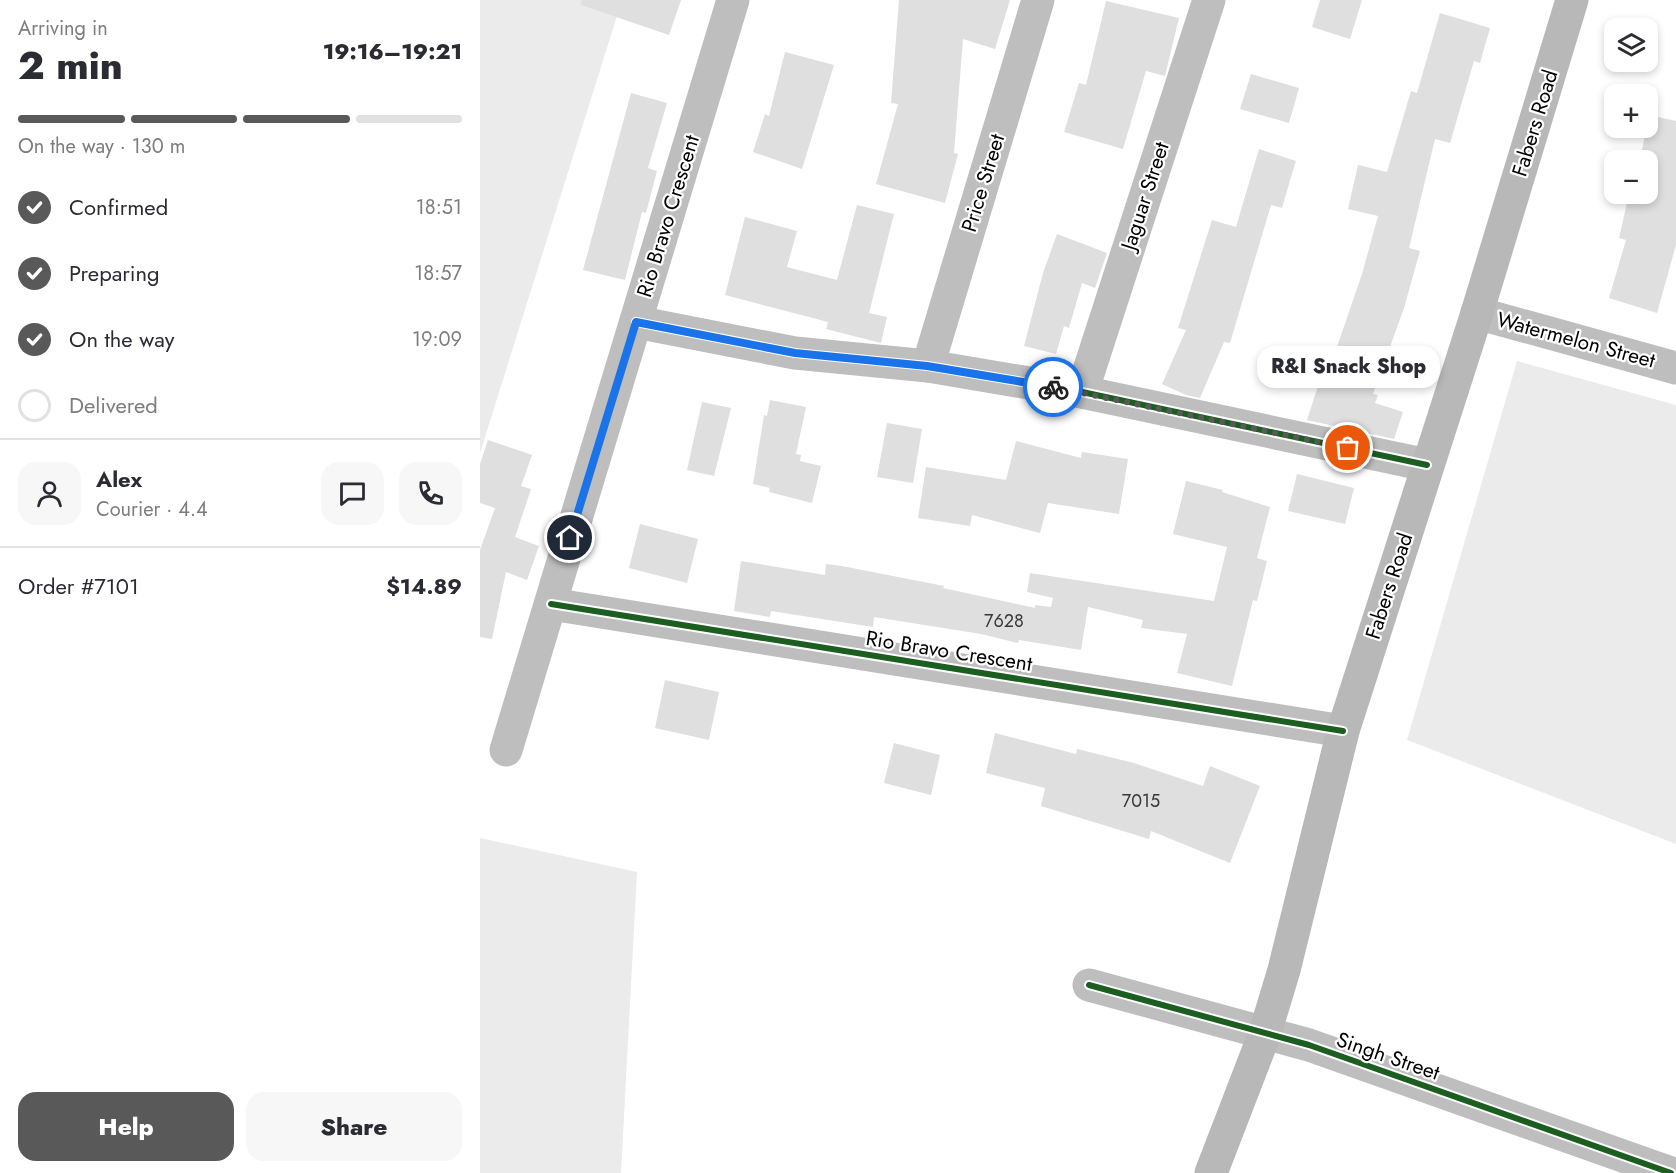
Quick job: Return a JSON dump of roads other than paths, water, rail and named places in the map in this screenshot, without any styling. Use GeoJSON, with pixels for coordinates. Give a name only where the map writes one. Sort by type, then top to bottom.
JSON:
{"type":"FeatureCollection","features":[{"type":"Feature","properties":{"kind":"main road","name":"Fabers Road"},"geometry":{"type":"LineString","coordinates":[[1211,1173],[1264,1033],[1284,970],[1343,731],[1477,313],[1572,0]]}},
{"type":"Feature","properties":{"kind":"street","name":"Rio Bravo Crescent"},"geometry":{"type":"LineString","coordinates":[[506,750],[733,0]]}},
{"type":"Feature","properties":{"kind":"street","name":"Price Street"},"geometry":{"type":"LineString","coordinates":[[927,366],[1038,0]]}},
{"type":"Feature","properties":{"kind":"street","name":"Jaguar Street"},"geometry":{"type":"LineString","coordinates":[[1082,392],[1209,0]]}},
{"type":"Feature","properties":{"kind":"street","name":"Watermelon Street"},"geometry":{"type":"LineString","coordinates":[[1477,313],[1673,358]]}},
{"type":"Feature","properties":{"kind":"street"},"geometry":{"type":"LineString","coordinates":[[636,322],[795,353],[927,366],[1082,392],[1427,465]]}},
{"type":"Feature","properties":{"kind":"street","name":"Rio Bravo Crescent"},"geometry":{"type":"LineString","coordinates":[[551,604],[1343,731]]}},
{"type":"Feature","properties":{"kind":"street","name":"Singh Street"},"geometry":{"type":"LineString","coordinates":[[1089,986],[1309,1045],[1671,1173]]}},
{"type":"Feature","properties":{"kind":"place","name":"R&I Snack Shop"},"geometry":{"type":"Point","coordinates":[1348,448]}}]}
